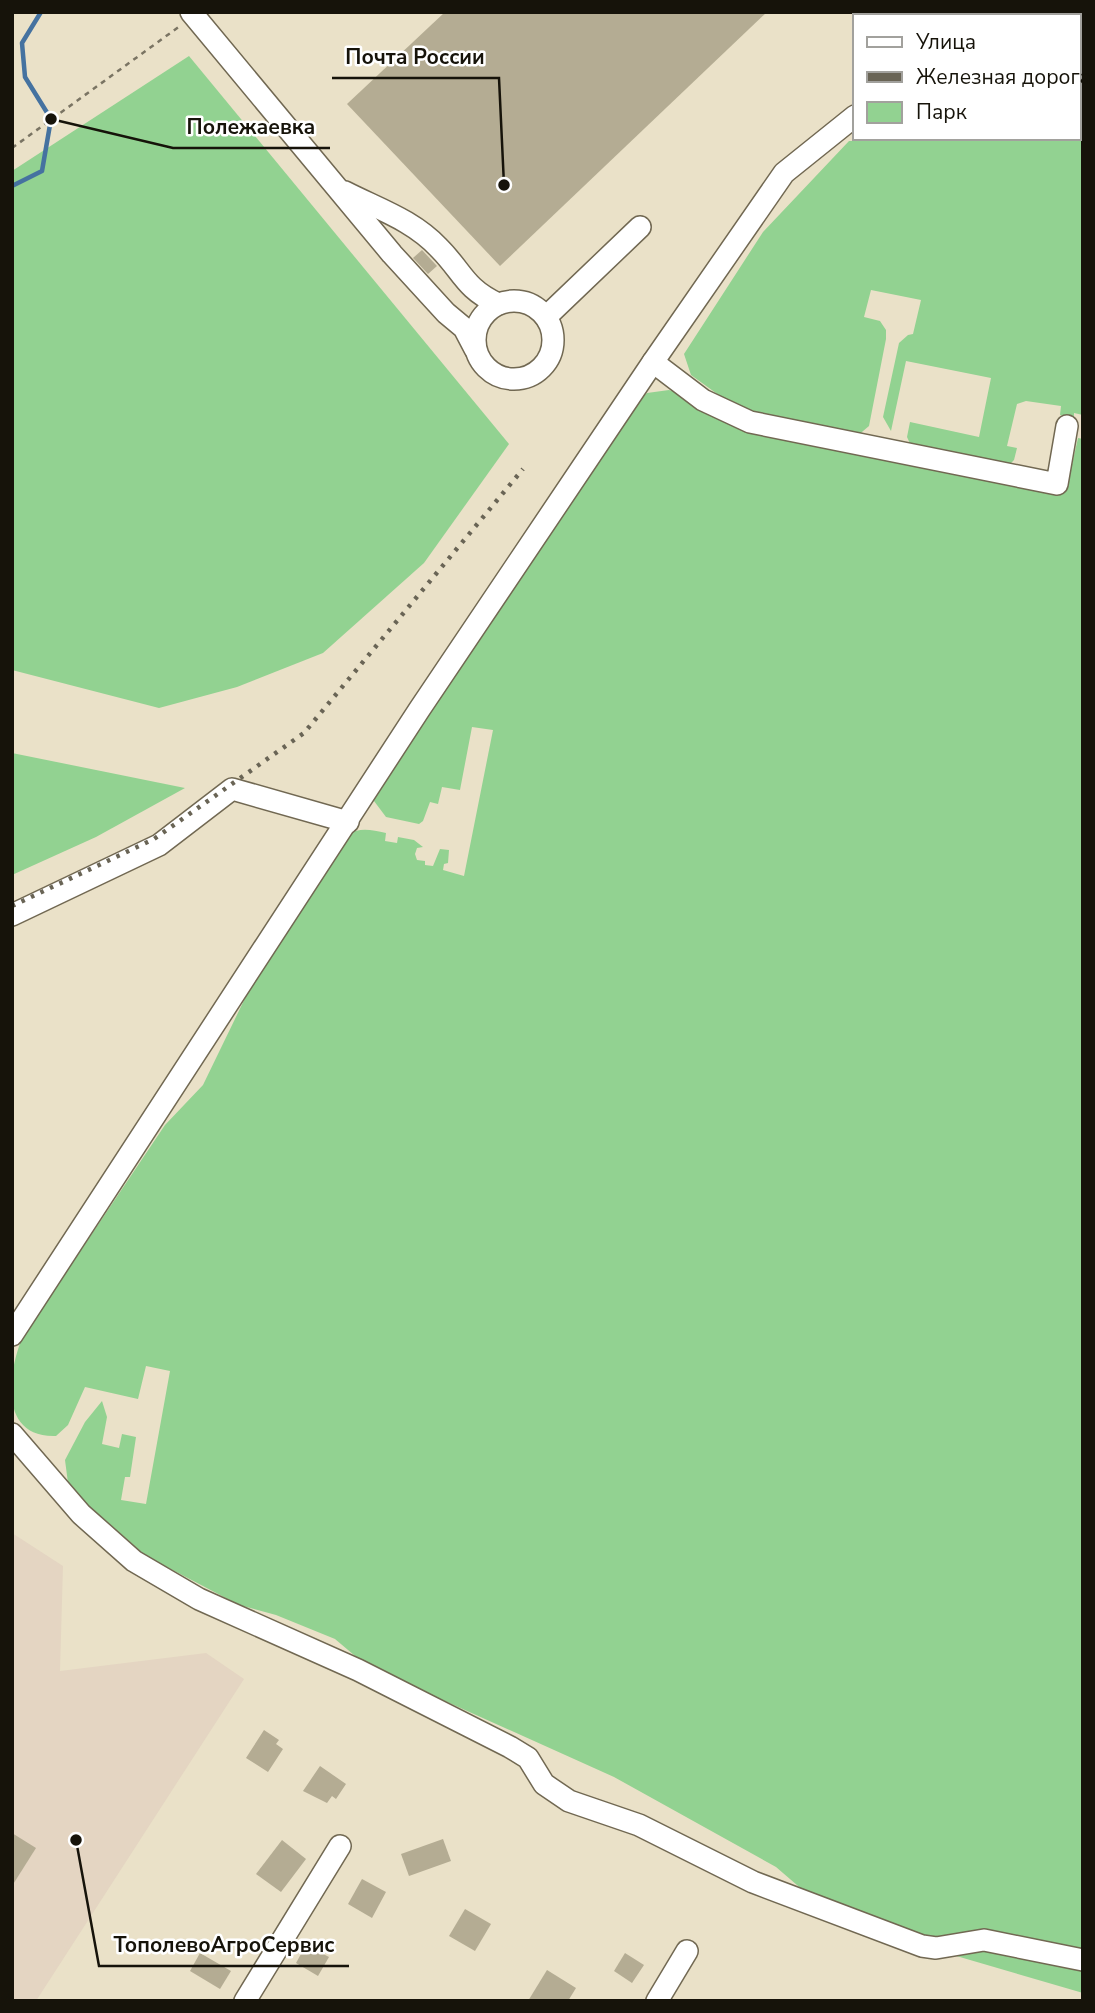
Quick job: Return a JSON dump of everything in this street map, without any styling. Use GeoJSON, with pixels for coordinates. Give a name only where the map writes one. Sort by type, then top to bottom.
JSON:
{"type":"FeatureCollection","features":[{"type":"Feature","properties":{"kind":"street"},"geometry":{"type":"LineString","coordinates":[[193,14],[334,186],[437,303],[464,328],[489,371],[513,380],[536,373],[551,353],[554,341],[546,317],[524,302],[498,304],[475,293],[439,247],[396,214],[334,186]]}},
{"type":"Feature","properties":{"kind":"street"},"geometry":{"type":"LineString","coordinates":[[12,1335],[419,710],[653,362],[784,173],[853,118]]}},
{"type":"Feature","properties":{"kind":"street"},"geometry":{"type":"LineString","coordinates":[[546,317],[640,227]]}},
{"type":"Feature","properties":{"kind":"street"},"geometry":{"type":"LineString","coordinates":[[475,349],[478,322],[498,304]]}},
{"type":"Feature","properties":{"kind":"street"},"geometry":{"type":"LineString","coordinates":[[653,362],[703,400],[725,413],[750,422],[1057,485],[1067,426]]}},
{"type":"Feature","properties":{"kind":"street"},"geometry":{"type":"LineString","coordinates":[[12,915],[159,845],[232,789],[348,822]]}},
{"type":"Feature","properties":{"kind":"street"},"geometry":{"type":"LineString","coordinates":[[12,1434],[81,1514],[134,1561],[199,1599],[358,1670],[510,1747],[528,1758],[544,1784],[569,1801],[639,1825],[753,1882],[922,1946],[936,1948],[984,1940],[1083,1961]]}},
{"type":"Feature","properties":{"kind":"street"},"geometry":{"type":"LineString","coordinates":[[245,2001],[340,1846]]}},
{"type":"Feature","properties":{"kind":"street"},"geometry":{"type":"LineString","coordinates":[[657,2001],[687,1951]]}},
{"type":"Feature","properties":{"kind":"path"},"geometry":{"type":"LineString","coordinates":[[12,148],[193,14]]}},
{"type":"Feature","properties":{"kind":"shaded area"},"geometry":{"type":"Polygon","coordinates":[[[12,1533],[63,1566],[60,1671],[206,1653],[244,1679],[36,2001],[12,2001],[12,1533]]]}},
{"type":"Feature","properties":{"kind":"green space"},"geometry":{"type":"Polygon","coordinates":[[[1083,54],[1083,415],[1074,413],[1074,419],[1060,415],[1061,406],[1026,401],[1017,404],[1007,446],[1017,448],[1014,460],[1007,467],[912,448],[907,437],[910,422],[979,437],[991,378],[906,361],[891,431],[883,417],[899,343],[913,334],[921,300],[871,290],[864,317],[880,321],[886,330],[886,339],[869,426],[856,437],[774,422],[727,401],[691,375],[684,354],[763,232],[849,141],[1081,140],[1083,54]]]}},
{"type":"Feature","properties":{"kind":"green space"},"geometry":{"type":"Polygon","coordinates":[[[189,56],[509,444],[424,563],[323,653],[237,687],[159,708],[12,670],[12,171],[189,56]]]}},
{"type":"Feature","properties":{"kind":"green space"},"geometry":{"type":"Polygon","coordinates":[[[669,390],[688,397],[739,427],[1066,491],[1078,438],[1083,439],[1083,1993],[840,1922],[776,1867],[614,1777],[367,1666],[335,1639],[276,1615],[239,1605],[146,1556],[79,1497],[68,1483],[65,1460],[85,1422],[102,1401],[107,1417],[102,1444],[119,1448],[122,1434],[136,1437],[130,1477],[125,1477],[121,1500],[146,1504],[170,1371],[146,1366],[138,1399],[85,1387],[68,1425],[56,1436],[38,1434],[25,1427],[12,1402],[13,1370],[22,1338],[165,1125],[203,1085],[250,988],[346,835],[370,830],[386,833],[385,841],[397,843],[398,837],[414,840],[423,847],[417,848],[415,854],[417,860],[425,861],[425,865],[433,866],[440,849],[449,850],[448,863],[444,864],[443,870],[464,876],[493,730],[472,727],[460,790],[442,787],[438,804],[430,802],[423,821],[419,824],[386,817],[374,801],[372,788],[640,399],[647,393],[669,390]]]}},
{"type":"Feature","properties":{"kind":"green space"},"geometry":{"type":"Polygon","coordinates":[[[12,753],[185,788],[96,837],[12,875],[12,753]]]}},
{"type":"Feature","properties":{"kind":"building"},"geometry":{"type":"Polygon","coordinates":[[[445,12],[767,12],[500,266],[347,104],[445,12]]]}},
{"type":"Feature","properties":{"kind":"building"},"geometry":{"type":"Polygon","coordinates":[[[422,250],[437,266],[428,274],[413,258],[422,250]]]}},
{"type":"Feature","properties":{"kind":"building"},"geometry":{"type":"Polygon","coordinates":[[[264,1730],[279,1740],[276,1744],[283,1749],[268,1772],[246,1758],[264,1730]]]}},
{"type":"Feature","properties":{"kind":"building"},"geometry":{"type":"Polygon","coordinates":[[[320,1766],[346,1784],[336,1799],[332,1796],[327,1803],[303,1791],[320,1766]]]}},
{"type":"Feature","properties":{"kind":"building"},"geometry":{"type":"Polygon","coordinates":[[[12,1833],[36,1848],[12,1886],[12,1833]]]}},
{"type":"Feature","properties":{"kind":"building"},"geometry":{"type":"Polygon","coordinates":[[[443,1839],[451,1861],[409,1876],[401,1854],[443,1839]]]}},
{"type":"Feature","properties":{"kind":"building"},"geometry":{"type":"Polygon","coordinates":[[[282,1840],[306,1859],[281,1892],[256,1874],[282,1840]]]}},
{"type":"Feature","properties":{"kind":"building"},"geometry":{"type":"Polygon","coordinates":[[[362,1879],[386,1892],[372,1918],[348,1904],[362,1879]]]}},
{"type":"Feature","properties":{"kind":"building"},"geometry":{"type":"Polygon","coordinates":[[[465,1909],[491,1924],[475,1951],[449,1936],[465,1909]]]}},
{"type":"Feature","properties":{"kind":"building"},"geometry":{"type":"Polygon","coordinates":[[[306,1945],[329,1957],[318,1976],[296,1963],[306,1945]]]}},
{"type":"Feature","properties":{"kind":"building"},"geometry":{"type":"Polygon","coordinates":[[[200,1953],[231,1971],[220,1989],[190,1971],[200,1953]]]}},
{"type":"Feature","properties":{"kind":"building"},"geometry":{"type":"Polygon","coordinates":[[[625,1953],[644,1965],[632,1983],[614,1971],[625,1953]]]}},
{"type":"Feature","properties":{"kind":"building"},"geometry":{"type":"Polygon","coordinates":[[[547,1970],[576,1988],[568,2001],[528,2001],[547,1970]]]}},
{"type":"Feature","properties":{"kind":"waterway"},"geometry":{"type":"LineString","coordinates":[[12,186],[42,171],[51,119],[25,77],[22,43],[41,12]]}},
{"type":"Feature","properties":{"kind":"railway"},"geometry":{"type":"LineString","coordinates":[[12,906],[154,839],[304,733],[523,469]]}},
{"type":"Feature","properties":{"kind":"place","name":"Полежаевка"},"geometry":{"type":"Point","coordinates":[51,119]}},
{"type":"Feature","properties":{"kind":"place","name":"Почта России"},"geometry":{"type":"Point","coordinates":[504,185]}},
{"type":"Feature","properties":{"kind":"place","name":"ТополевоАгроСервис"},"geometry":{"type":"Point","coordinates":[76,1840]}}]}
